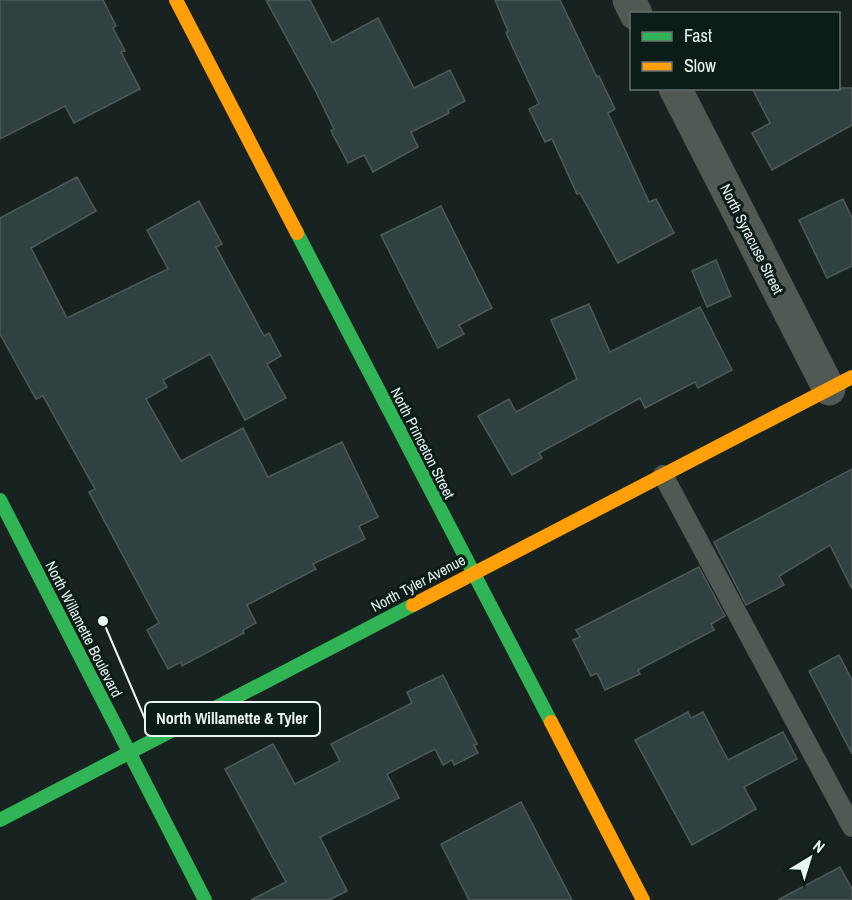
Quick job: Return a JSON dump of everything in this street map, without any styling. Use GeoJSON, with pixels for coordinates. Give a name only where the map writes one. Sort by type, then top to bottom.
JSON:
{"type":"FeatureCollection","features":[{"type":"Feature","properties":{"kind":"street","name":"North Princeton Street"},"geometry":{"type":"LineString","coordinates":[[176,0],[642,900]]}},
{"type":"Feature","properties":{"kind":"street","name":"North Syracuse Street"},"geometry":{"type":"LineString","coordinates":[[676,90],[840,383]]}},
{"type":"Feature","properties":{"kind":"street","name":"North Tyler Avenue"},"geometry":{"type":"LineString","coordinates":[[0,820],[840,383]]}},
{"type":"Feature","properties":{"kind":"street","name":"North Willamette Boulevard"},"geometry":{"type":"LineString","coordinates":[[0,500],[205,900]]}},
{"type":"Feature","properties":{"kind":"lane"},"geometry":{"type":"LineString","coordinates":[[663,476],[852,827]]}},
{"type":"Feature","properties":{"kind":"building"},"geometry":{"type":"Polygon","coordinates":[[[0,0],[103,0],[116,26],[113,28],[125,51],[121,52],[140,89],[74,123],[65,106],[0,139],[0,0]]]}},
{"type":"Feature","properties":{"kind":"building"},"geometry":{"type":"Polygon","coordinates":[[[266,0],[310,0],[332,43],[378,18],[414,88],[450,70],[465,101],[448,110],[449,113],[411,132],[418,147],[373,172],[364,155],[348,163],[331,131],[334,129],[316,92],[266,0]]]}},
{"type":"Feature","properties":{"kind":"building"},"geometry":{"type":"Polygon","coordinates":[[[495,0],[560,0],[615,109],[608,113],[649,202],[656,199],[674,233],[618,263],[580,193],[577,194],[552,139],[545,142],[529,109],[539,104],[506,33],[508,31],[495,0]]]}},
{"type":"Feature","properties":{"kind":"building"},"geometry":{"type":"Polygon","coordinates":[[[852,88],[852,125],[772,170],[752,133],[770,123],[753,90],[852,88]]]}},
{"type":"Feature","properties":{"kind":"building"},"geometry":{"type":"Polygon","coordinates":[[[77,177],[96,211],[31,248],[67,318],[168,269],[147,230],[199,201],[222,244],[216,247],[264,336],[269,333],[281,356],[267,364],[286,398],[245,420],[210,354],[163,380],[167,387],[146,399],[181,461],[243,428],[268,477],[342,442],[378,517],[359,526],[365,539],[313,564],[316,569],[247,605],[256,623],[243,630],[244,633],[182,666],[181,662],[168,669],[147,630],[159,623],[89,492],[95,489],[43,396],[36,399],[0,334],[0,218],[77,177]]]}},
{"type":"Feature","properties":{"kind":"building"},"geometry":{"type":"Polygon","coordinates":[[[843,199],[852,218],[852,266],[827,278],[799,220],[843,199]]]}},
{"type":"Feature","properties":{"kind":"building"},"geometry":{"type":"Polygon","coordinates":[[[441,206],[492,308],[459,325],[464,334],[438,348],[381,235],[441,206]]]}},
{"type":"Feature","properties":{"kind":"building"},"geometry":{"type":"Polygon","coordinates":[[[716,260],[731,296],[707,307],[692,271],[716,260]]]}},
{"type":"Feature","properties":{"kind":"building"},"geometry":{"type":"Polygon","coordinates":[[[589,304],[610,352],[700,307],[732,370],[698,388],[695,382],[645,408],[640,398],[539,453],[542,458],[512,475],[478,416],[509,399],[516,412],[577,379],[551,320],[589,304]]]}},
{"type":"Feature","properties":{"kind":"building"},"geometry":{"type":"Polygon","coordinates":[[[852,469],[852,589],[830,545],[779,576],[784,585],[746,605],[714,542],[852,469]]]}},
{"type":"Feature","properties":{"kind":"building"},"geometry":{"type":"Polygon","coordinates":[[[699,567],[725,616],[711,624],[714,630],[638,670],[640,674],[605,690],[597,673],[591,676],[573,640],[580,637],[576,630],[699,567]]]}},
{"type":"Feature","properties":{"kind":"building"},"geometry":{"type":"Polygon","coordinates":[[[839,655],[852,680],[852,754],[809,671],[839,655]]]}},
{"type":"Feature","properties":{"kind":"building"},"geometry":{"type":"Polygon","coordinates":[[[443,675],[477,744],[474,745],[478,753],[454,765],[452,760],[443,765],[435,749],[387,774],[399,798],[320,837],[347,891],[329,900],[251,900],[286,882],[225,769],[273,744],[295,784],[340,761],[331,744],[412,703],[407,692],[443,675]]]}},
{"type":"Feature","properties":{"kind":"building"},"geometry":{"type":"Polygon","coordinates":[[[688,712],[691,718],[703,712],[728,760],[783,732],[797,759],[744,787],[756,809],[692,845],[635,740],[688,712]]]}},
{"type":"Feature","properties":{"kind":"building"},"geometry":{"type":"Polygon","coordinates":[[[521,802],[572,900],[469,900],[441,844],[521,802]]]}},
{"type":"Feature","properties":{"kind":"building"},"geometry":{"type":"Polygon","coordinates":[[[840,867],[852,889],[852,900],[778,900],[840,867]]]}},
{"type":"Feature","properties":{"kind":"traffic: fast"},"geometry":{"type":"LineString","coordinates":[[297,233],[551,722]]}},
{"type":"Feature","properties":{"kind":"traffic: fast"},"geometry":{"type":"LineString","coordinates":[[0,500],[205,900]]}},
{"type":"Feature","properties":{"kind":"traffic: fast"},"geometry":{"type":"LineString","coordinates":[[0,820],[413,605]]}},
{"type":"Feature","properties":{"kind":"traffic: slow"},"geometry":{"type":"LineString","coordinates":[[176,0],[297,233]]}},
{"type":"Feature","properties":{"kind":"traffic: slow"},"geometry":{"type":"LineString","coordinates":[[413,605],[852,377]]}},
{"type":"Feature","properties":{"kind":"traffic: slow"},"geometry":{"type":"LineString","coordinates":[[551,722],[643,900]]}},
{"type":"Feature","properties":{"kind":"place","name":"North Willamette & Tyler"},"geometry":{"type":"Point","coordinates":[103,621]}}]}
